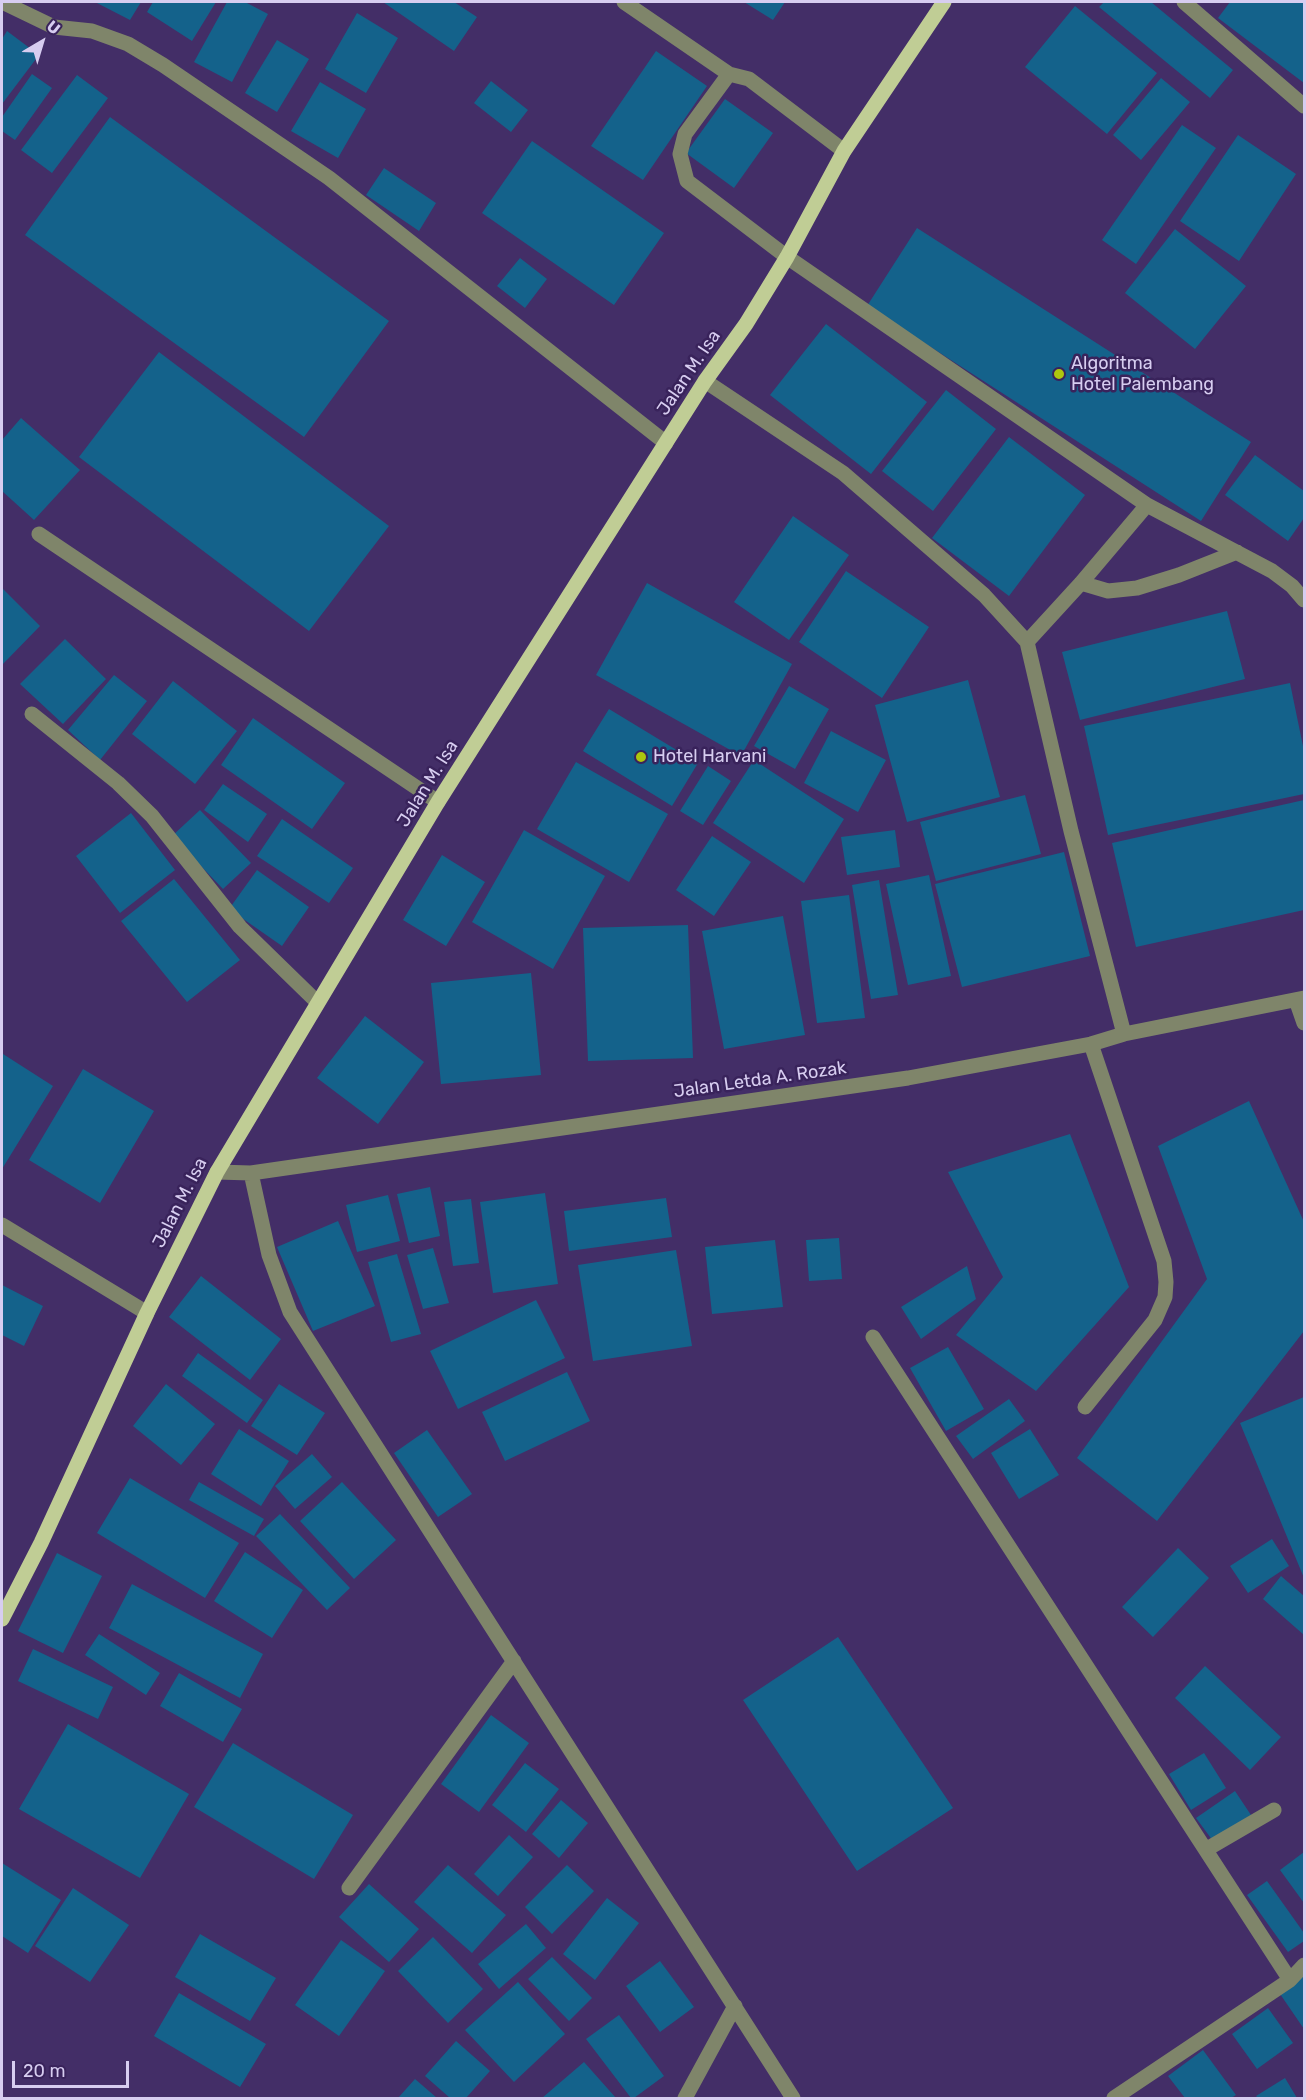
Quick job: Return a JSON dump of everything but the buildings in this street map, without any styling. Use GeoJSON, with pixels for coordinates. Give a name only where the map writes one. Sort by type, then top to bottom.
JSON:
{"type":"FeatureCollection","features":[{"type":"Feature","properties":{"kind":"main road","name":"Jalan M. Isa"},"geometry":{"type":"LineString","coordinates":[[2,1619],[41,1543],[147,1313],[217,1172],[438,802],[705,381],[746,324],[787,257],[844,151],[944,2]]}},
{"type":"Feature","properties":{"kind":"street"},"geometry":{"type":"LineString","coordinates":[[2,2],[54,27],[92,31],[128,44],[163,65],[329,178],[666,443]]}},
{"type":"Feature","properties":{"kind":"street"},"geometry":{"type":"LineString","coordinates":[[624,2],[729,74],[750,79],[844,151]]}},
{"type":"Feature","properties":{"kind":"street"},"geometry":{"type":"LineString","coordinates":[[1184,2],[1305,106]]}},
{"type":"Feature","properties":{"kind":"street"},"geometry":{"type":"LineString","coordinates":[[729,74],[685,134],[680,154],[687,181],[787,257],[1147,505],[1272,571],[1305,600]]}},
{"type":"Feature","properties":{"kind":"street"},"geometry":{"type":"LineString","coordinates":[[705,381],[843,474],[984,595],[1027,642],[1071,831],[1124,1034]]}},
{"type":"Feature","properties":{"kind":"street"},"geometry":{"type":"LineString","coordinates":[[1027,642],[1082,584],[1147,505]]}},
{"type":"Feature","properties":{"kind":"street"},"geometry":{"type":"LineString","coordinates":[[39,534],[438,802]]}},
{"type":"Feature","properties":{"kind":"street"},"geometry":{"type":"LineString","coordinates":[[1082,584],[1108,591],[1137,588],[1179,575],[1237,552]]}},
{"type":"Feature","properties":{"kind":"street"},"geometry":{"type":"LineString","coordinates":[[32,714],[118,783],[152,816],[240,927],[317,1002]]}},
{"type":"Feature","properties":{"kind":"street"},"geometry":{"type":"LineString","coordinates":[[1300,999],[1305,1023]]}},
{"type":"Feature","properties":{"kind":"street","name":"Jalan Letda A. Rozak"},"geometry":{"type":"LineString","coordinates":[[217,1172],[250,1173],[908,1078],[1091,1044],[1124,1034],[1300,999]]}},
{"type":"Feature","properties":{"kind":"street"},"geometry":{"type":"LineString","coordinates":[[1085,1407],[1155,1320],[1165,1298],[1166,1282],[1164,1261],[1091,1044]]}},
{"type":"Feature","properties":{"kind":"street"},"geometry":{"type":"LineString","coordinates":[[250,1173],[269,1255],[290,1312],[793,2098]]}},
{"type":"Feature","properties":{"kind":"street"},"geometry":{"type":"LineString","coordinates":[[2,1225],[147,1313]]}},
{"type":"Feature","properties":{"kind":"street"},"geometry":{"type":"LineString","coordinates":[[873,1337],[1290,1980]]}},
{"type":"Feature","properties":{"kind":"street"},"geometry":{"type":"LineString","coordinates":[[349,1888],[514,1661]]}},
{"type":"Feature","properties":{"kind":"street"},"geometry":{"type":"LineString","coordinates":[[1207,1849],[1274,1810]]}},
{"type":"Feature","properties":{"kind":"street"},"geometry":{"type":"LineString","coordinates":[[1114,2098],[1290,1980],[1305,1965]]}},
{"type":"Feature","properties":{"kind":"street"},"geometry":{"type":"LineString","coordinates":[[685,2098],[735,2006]]}},
{"type":"Feature","properties":{"kind":"place","name":"Algoritma Hotel Palembang"},"geometry":{"type":"Point","coordinates":[1059,374]}},
{"type":"Feature","properties":{"kind":"place","name":"Hotel Harvani"},"geometry":{"type":"Point","coordinates":[641,757]}}]}
